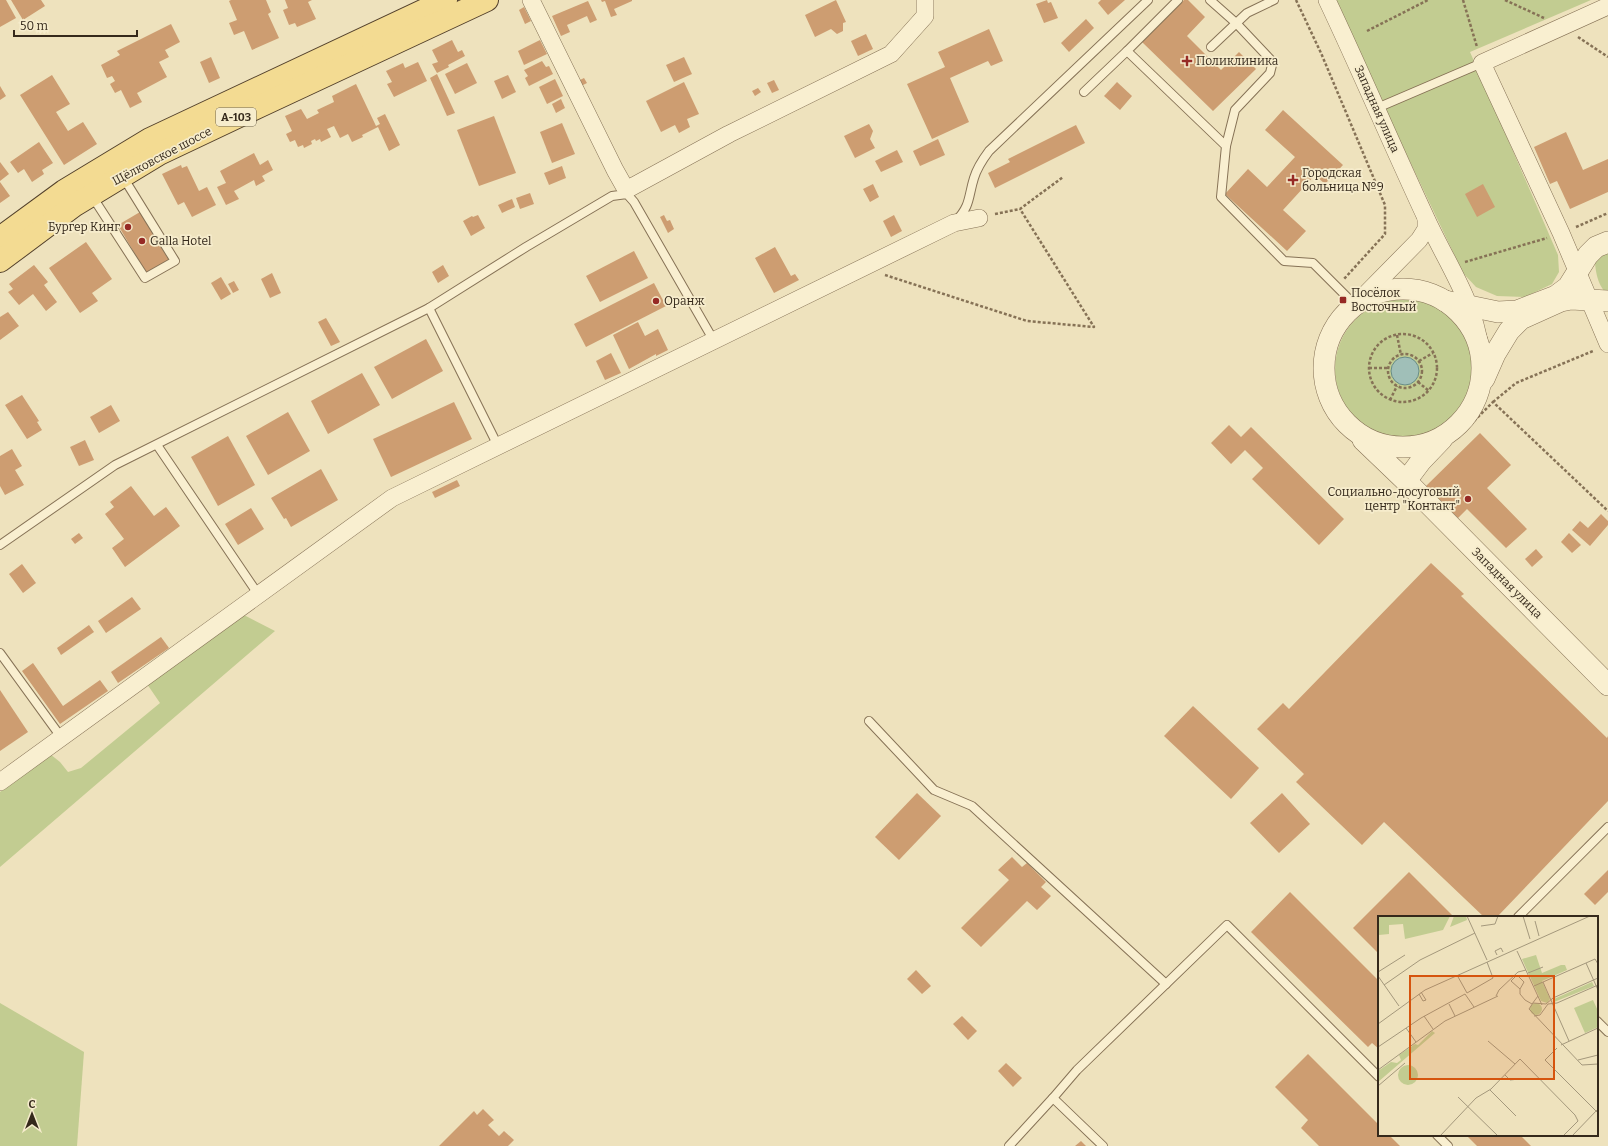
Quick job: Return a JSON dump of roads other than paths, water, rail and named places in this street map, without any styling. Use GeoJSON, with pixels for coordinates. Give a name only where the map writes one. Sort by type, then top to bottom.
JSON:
{"type":"FeatureCollection","features":[{"type":"Feature","properties":{"kind":"main road","name":"Щёлковское шоссе"},"geometry":{"type":"LineString","coordinates":[[0,238],[64,191],[150,139],[446,0]]}},
{"type":"Feature","properties":{"kind":"main road","name":"Щёлковское шоссе"},"geometry":{"type":"LineString","coordinates":[[0,260],[75,204],[159,154],[258,106],[487,0]]}},
{"type":"Feature","properties":{"kind":"street"},"geometry":{"type":"LineString","coordinates":[[531,0],[615,170],[624,186],[628,189],[729,134],[890,54],[925,16],[924,0]]}},
{"type":"Feature","properties":{"kind":"street","name":"Западная улица"},"geometry":{"type":"LineString","coordinates":[[1326,0],[1377,108],[1426,219],[1452,270],[1468,306],[1478,333],[1480,348]]}},
{"type":"Feature","properties":{"kind":"street"},"geometry":{"type":"LineString","coordinates":[[1601,347],[1598,300],[1578,271],[1482,63],[1608,6]]}},
{"type":"Feature","properties":{"kind":"street"},"geometry":{"type":"LineString","coordinates":[[0,782],[392,498],[954,223],[979,218]]}},
{"type":"Feature","properties":{"kind":"street"},"geometry":{"type":"LineString","coordinates":[[1426,219],[1426,229],[1418,240],[1342,317],[1330,336],[1326,347],[1323,370],[1324,381],[1331,403],[1344,422],[1353,430],[1372,442],[1406,448],[1452,436]]}},
{"type":"Feature","properties":{"kind":"street"},"geometry":{"type":"LineString","coordinates":[[1355,305],[1369,296],[1380,292],[1402,289],[1425,292],[1445,301],[1498,312],[1518,311],[1556,296],[1568,287],[1588,255],[1596,247],[1608,242]]}},
{"type":"Feature","properties":{"kind":"street"},"geometry":{"type":"LineString","coordinates":[[1406,481],[1421,461],[1452,436],[1459,424],[1469,412],[1486,397],[1495,354],[1508,332],[1521,319],[1561,301],[1571,299],[1598,300]]}},
{"type":"Feature","properties":{"kind":"street"},"geometry":{"type":"LineString","coordinates":[[1445,301],[1457,310],[1475,334],[1480,348],[1486,397]]}},
{"type":"Feature","properties":{"kind":"street","name":"Западная улица"},"geometry":{"type":"LineString","coordinates":[[1353,430],[1406,481],[1608,685]]}},
{"type":"Feature","properties":{"kind":"lane"},"geometry":{"type":"LineString","coordinates":[[954,223],[969,203],[974,178],[980,164],[989,151],[1148,0]]}},
{"type":"Feature","properties":{"kind":"lane"},"geometry":{"type":"LineString","coordinates":[[1084,92],[1178,0]]}},
{"type":"Feature","properties":{"kind":"lane"},"geometry":{"type":"LineString","coordinates":[[1210,0],[1236,23],[1270,59],[1272,68],[1270,73],[1235,110],[1226,146],[1222,197],[1284,261],[1313,263],[1355,305]]}},
{"type":"Feature","properties":{"kind":"lane"},"geometry":{"type":"LineString","coordinates":[[1211,47],[1247,13],[1274,0]]}},
{"type":"Feature","properties":{"kind":"lane"},"geometry":{"type":"LineString","coordinates":[[1127,51],[1226,146]]}},
{"type":"Feature","properties":{"kind":"lane"},"geometry":{"type":"LineString","coordinates":[[1377,108],[1482,63]]}},
{"type":"Feature","properties":{"kind":"lane"},"geometry":{"type":"LineString","coordinates":[[91,195],[145,278],[174,261],[123,176]]}},
{"type":"Feature","properties":{"kind":"lane"},"geometry":{"type":"LineString","coordinates":[[0,546],[115,465],[429,308],[612,196],[627,194],[634,202],[714,341]]}},
{"type":"Feature","properties":{"kind":"lane"},"geometry":{"type":"LineString","coordinates":[[429,308],[498,446]]}},
{"type":"Feature","properties":{"kind":"lane"},"geometry":{"type":"LineString","coordinates":[[157,445],[258,594]]}},
{"type":"Feature","properties":{"kind":"lane"},"geometry":{"type":"LineString","coordinates":[[0,653],[61,737]]}},
{"type":"Feature","properties":{"kind":"lane"},"geometry":{"type":"LineString","coordinates":[[869,721],[934,790],[972,806],[1166,984]]}},
{"type":"Feature","properties":{"kind":"lane"},"geometry":{"type":"LineString","coordinates":[[1519,916],[1608,827]]}},
{"type":"Feature","properties":{"kind":"lane"},"geometry":{"type":"LineString","coordinates":[[1009,1146],[1077,1070],[1227,925],[1378,1076]]}},
{"type":"Feature","properties":{"kind":"lane"},"geometry":{"type":"LineString","coordinates":[[1598,1022],[1608,1032]]}},
{"type":"Feature","properties":{"kind":"lane"},"geometry":{"type":"LineString","coordinates":[[1053,1098],[1104,1146]]}},
{"type":"Feature","properties":{"kind":"lane"},"geometry":{"type":"LineString","coordinates":[[1438,1136],[1448,1146]]}},
{"type":"Feature","properties":{"kind":"water"},"geometry":{"type":"Polygon","coordinates":[[[1405,357],[1415,361],[1419,371],[1415,381],[1405,385],[1395,381],[1391,371],[1395,361],[1405,357]]]}},
{"type":"Feature","properties":{"kind":"place","name":"Поликлиника"},"geometry":{"type":"Point","coordinates":[1187,61]}},
{"type":"Feature","properties":{"kind":"place","name":"Городская больница №9"},"geometry":{"type":"Point","coordinates":[1293,180]}},
{"type":"Feature","properties":{"kind":"place","name":"Бургер Кинг"},"geometry":{"type":"Point","coordinates":[128,227]}},
{"type":"Feature","properties":{"kind":"place","name":"Galla Hotel"},"geometry":{"type":"Point","coordinates":[142,241]}},
{"type":"Feature","properties":{"kind":"place","name":"Посёлок Восточный"},"geometry":{"type":"Point","coordinates":[1343,300]}},
{"type":"Feature","properties":{"kind":"place","name":"Оранж"},"geometry":{"type":"Point","coordinates":[656,301]}},
{"type":"Feature","properties":{"kind":"place","name":"Социально-досуговый центр \"Контакт\""},"geometry":{"type":"Point","coordinates":[1468,499]}}]}
